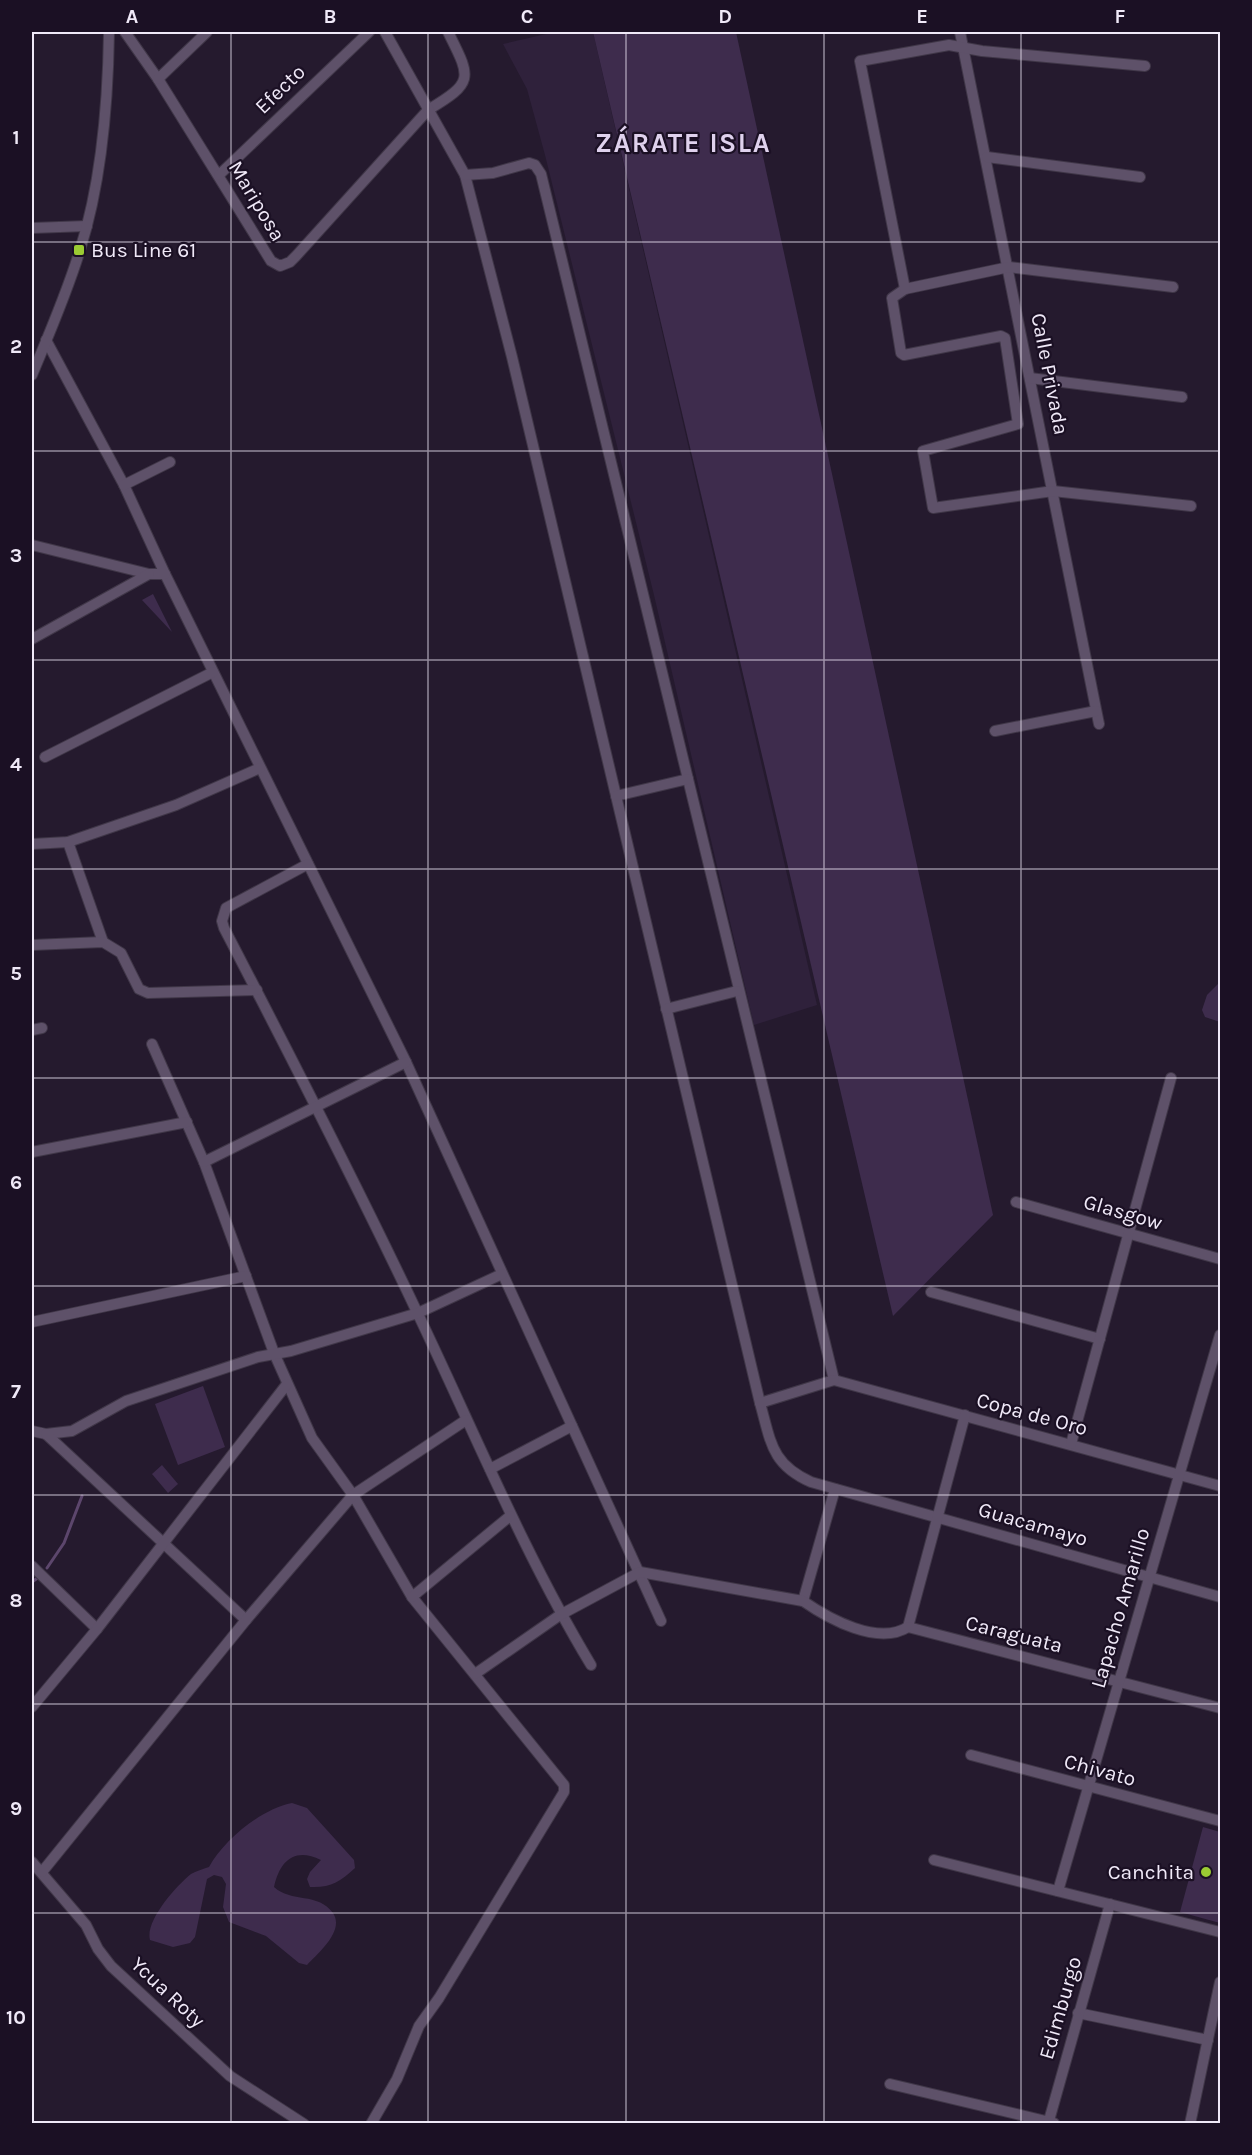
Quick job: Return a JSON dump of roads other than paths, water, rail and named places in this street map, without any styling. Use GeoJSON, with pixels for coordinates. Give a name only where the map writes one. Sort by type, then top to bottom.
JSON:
{"type":"FeatureCollection","features":[{"type":"Feature","properties":{"kind":"street"},"geometry":{"type":"LineString","coordinates":[[32,375],[72,274],[87,226],[100,160],[109,32]]}},
{"type":"Feature","properties":{"kind":"street","name":"Mariposa"},"geometry":{"type":"LineString","coordinates":[[125,32],[159,79],[271,261],[285,265],[296,256],[428,110]]}},
{"type":"Feature","properties":{"kind":"street"},"geometry":{"type":"LineString","coordinates":[[159,79],[207,32]]}},
{"type":"Feature","properties":{"kind":"street","name":"Efecto"},"geometry":{"type":"LineString","coordinates":[[219,175],[369,32]]}},
{"type":"Feature","properties":{"kind":"street","name":"Guacamayo"},"geometry":{"type":"LineString","coordinates":[[385,32],[465,175],[514,369],[760,1403],[775,1454],[792,1474],[811,1482],[1221,1597]]}},
{"type":"Feature","properties":{"kind":"street"},"geometry":{"type":"LineString","coordinates":[[428,110],[452,96],[462,85],[465,67],[448,32]]}},
{"type":"Feature","properties":{"kind":"street","name":"Calle Privada"},"geometry":{"type":"LineString","coordinates":[[960,32],[987,157],[1099,724]]}},
{"type":"Feature","properties":{"kind":"street"},"geometry":{"type":"LineString","coordinates":[[905,289],[859,63],[864,59],[938,47],[963,46],[982,51],[1145,66]]}},
{"type":"Feature","properties":{"kind":"street"},"geometry":{"type":"LineString","coordinates":[[987,157],[1140,177]]}},
{"type":"Feature","properties":{"kind":"street"},"geometry":{"type":"LineString","coordinates":[[465,175],[493,173],[529,163],[535,165],[541,174],[737,991],[834,1380],[760,1403]]}},
{"type":"Feature","properties":{"kind":"street"},"geometry":{"type":"LineString","coordinates":[[32,228],[87,226]]}},
{"type":"Feature","properties":{"kind":"street"},"geometry":{"type":"LineString","coordinates":[[1173,287],[1009,267],[905,289],[892,298],[903,354],[1004,337],[1019,422],[1017,426],[924,449],[922,453],[932,507],[1053,491],[1191,506]]}},
{"type":"Feature","properties":{"kind":"street"},"geometry":{"type":"LineString","coordinates":[[46,340],[124,485],[165,574],[406,1062],[640,1572],[660,1622]]}},
{"type":"Feature","properties":{"kind":"street"},"geometry":{"type":"LineString","coordinates":[[1030,378],[1182,397]]}},
{"type":"Feature","properties":{"kind":"street"},"geometry":{"type":"LineString","coordinates":[[124,485],[170,462]]}},
{"type":"Feature","properties":{"kind":"street"},"geometry":{"type":"LineString","coordinates":[[32,545],[149,574],[165,574]]}},
{"type":"Feature","properties":{"kind":"street"},"geometry":{"type":"LineString","coordinates":[[32,639],[149,574]]}},
{"type":"Feature","properties":{"kind":"street"},"geometry":{"type":"LineString","coordinates":[[45,757],[213,672]]}},
{"type":"Feature","properties":{"kind":"street"},"geometry":{"type":"LineString","coordinates":[[995,731],[1096,711]]}},
{"type":"Feature","properties":{"kind":"street"},"geometry":{"type":"LineString","coordinates":[[32,844],[68,842],[176,805],[260,768]]}},
{"type":"Feature","properties":{"kind":"street"},"geometry":{"type":"LineString","coordinates":[[616,796],[688,780]]}},
{"type":"Feature","properties":{"kind":"street"},"geometry":{"type":"LineString","coordinates":[[68,842],[103,942]]}},
{"type":"Feature","properties":{"kind":"street"},"geometry":{"type":"LineString","coordinates":[[308,864],[226,908],[222,921],[224,928],[418,1313],[510,1516],[560,1615],[591,1665]]}},
{"type":"Feature","properties":{"kind":"street"},"geometry":{"type":"LineString","coordinates":[[32,945],[103,942],[121,953],[139,989],[148,993],[257,990]]}},
{"type":"Feature","properties":{"kind":"street"},"geometry":{"type":"LineString","coordinates":[[666,1009],[737,991]]}},
{"type":"Feature","properties":{"kind":"street"},"geometry":{"type":"LineString","coordinates":[[152,1044],[204,1162],[274,1353],[312,1438],[353,1495],[412,1597],[507,1717],[563,1782],[564,1792],[439,1998],[425,2016],[397,2079],[371,2124]]}},
{"type":"Feature","properties":{"kind":"street"},"geometry":{"type":"LineString","coordinates":[[204,1162],[406,1062]]}},
{"type":"Feature","properties":{"kind":"street"},"geometry":{"type":"LineString","coordinates":[[1071,1444],[1171,1078]]}},
{"type":"Feature","properties":{"kind":"street"},"geometry":{"type":"LineString","coordinates":[[32,1152],[187,1122]]}},
{"type":"Feature","properties":{"kind":"street","name":"Glasgow"},"geometry":{"type":"LineString","coordinates":[[1016,1202],[1221,1259]]}},
{"type":"Feature","properties":{"kind":"street"},"geometry":{"type":"LineString","coordinates":[[32,1431],[46,1434],[72,1431],[126,1401],[258,1356],[291,1351],[418,1313],[502,1274]]}},
{"type":"Feature","properties":{"kind":"street"},"geometry":{"type":"LineString","coordinates":[[32,1322],[246,1276]]}},
{"type":"Feature","properties":{"kind":"street"},"geometry":{"type":"LineString","coordinates":[[931,1292],[1100,1340]]}},
{"type":"Feature","properties":{"kind":"street","name":"Lapacho Amarillo"},"geometry":{"type":"LineString","coordinates":[[1058,1891],[1180,1474],[1215,1372],[1221,1335]]}},
{"type":"Feature","properties":{"kind":"street","name":"Copa de Oro"},"geometry":{"type":"LineString","coordinates":[[834,1380],[1221,1486]]}},
{"type":"Feature","properties":{"kind":"street"},"geometry":{"type":"LineString","coordinates":[[32,1707],[97,1629],[287,1384]]}},
{"type":"Feature","properties":{"kind":"street"},"geometry":{"type":"LineString","coordinates":[[908,1627],[964,1415]]}},
{"type":"Feature","properties":{"kind":"street"},"geometry":{"type":"LineString","coordinates":[[42,1872],[246,1620],[353,1495],[466,1420]]}},
{"type":"Feature","properties":{"kind":"street"},"geometry":{"type":"LineString","coordinates":[[490,1469],[572,1426]]}},
{"type":"Feature","properties":{"kind":"street"},"geometry":{"type":"LineString","coordinates":[[46,1434],[246,1620]]}},
{"type":"Feature","properties":{"kind":"street"},"geometry":{"type":"LineString","coordinates":[[804,1601],[835,1489]]}},
{"type":"Feature","properties":{"kind":"street"},"geometry":{"type":"LineString","coordinates":[[412,1597],[510,1516]]}},
{"type":"Feature","properties":{"kind":"street"},"geometry":{"type":"LineString","coordinates":[[32,1566],[97,1629]]}},
{"type":"Feature","properties":{"kind":"street"},"geometry":{"type":"LineString","coordinates":[[475,1674],[560,1615],[640,1572]]}},
{"type":"Feature","properties":{"kind":"street","name":"Caraguata"},"geometry":{"type":"LineString","coordinates":[[640,1572],[804,1601],[820,1612],[863,1629],[883,1634],[900,1632],[908,1627],[1221,1708]]}},
{"type":"Feature","properties":{"kind":"street","name":"Chivato"},"geometry":{"type":"LineString","coordinates":[[970,1755],[1221,1821]]}},
{"type":"Feature","properties":{"kind":"street"},"geometry":{"type":"LineString","coordinates":[[934,1860],[1221,1932]]}},
{"type":"Feature","properties":{"kind":"street","name":"Ycua Roty"},"geometry":{"type":"LineString","coordinates":[[32,1862],[86,1925],[98,1949],[111,1966],[230,2076],[304,2124]]}},
{"type":"Feature","properties":{"kind":"street","name":"Edimburgo"},"geometry":{"type":"LineString","coordinates":[[1050,2123],[1078,2013],[1110,1904]]}},
{"type":"Feature","properties":{"kind":"street"},"geometry":{"type":"LineString","coordinates":[[1190,2124],[1221,1982]]}},
{"type":"Feature","properties":{"kind":"street"},"geometry":{"type":"LineString","coordinates":[[1078,2013],[1208,2040]]}},
{"type":"Feature","properties":{"kind":"street"},"geometry":{"type":"LineString","coordinates":[[890,2084],[1050,2123]]}},
{"type":"Feature","properties":{"kind":"waterway"},"geometry":{"type":"LineString","coordinates":[[47,1568],[64,1543],[82,1496]]}},
{"type":"Feature","properties":{"kind":"waterway"},"geometry":{"type":"LineString","coordinates":[[32,1582],[39,1577]]}},
{"type":"Feature","properties":{"kind":"place","name":"Bus Line 61"},"geometry":{"type":"Point","coordinates":[79,250]}},
{"type":"Feature","properties":{"kind":"place","name":"Canchita"},"geometry":{"type":"Point","coordinates":[1206,1872]}},
{"type":"Feature","properties":{"kind":"district","name":"ZÁRATE ISLA"},"geometry":{"type":"Point","coordinates":[683,143]}}]}
